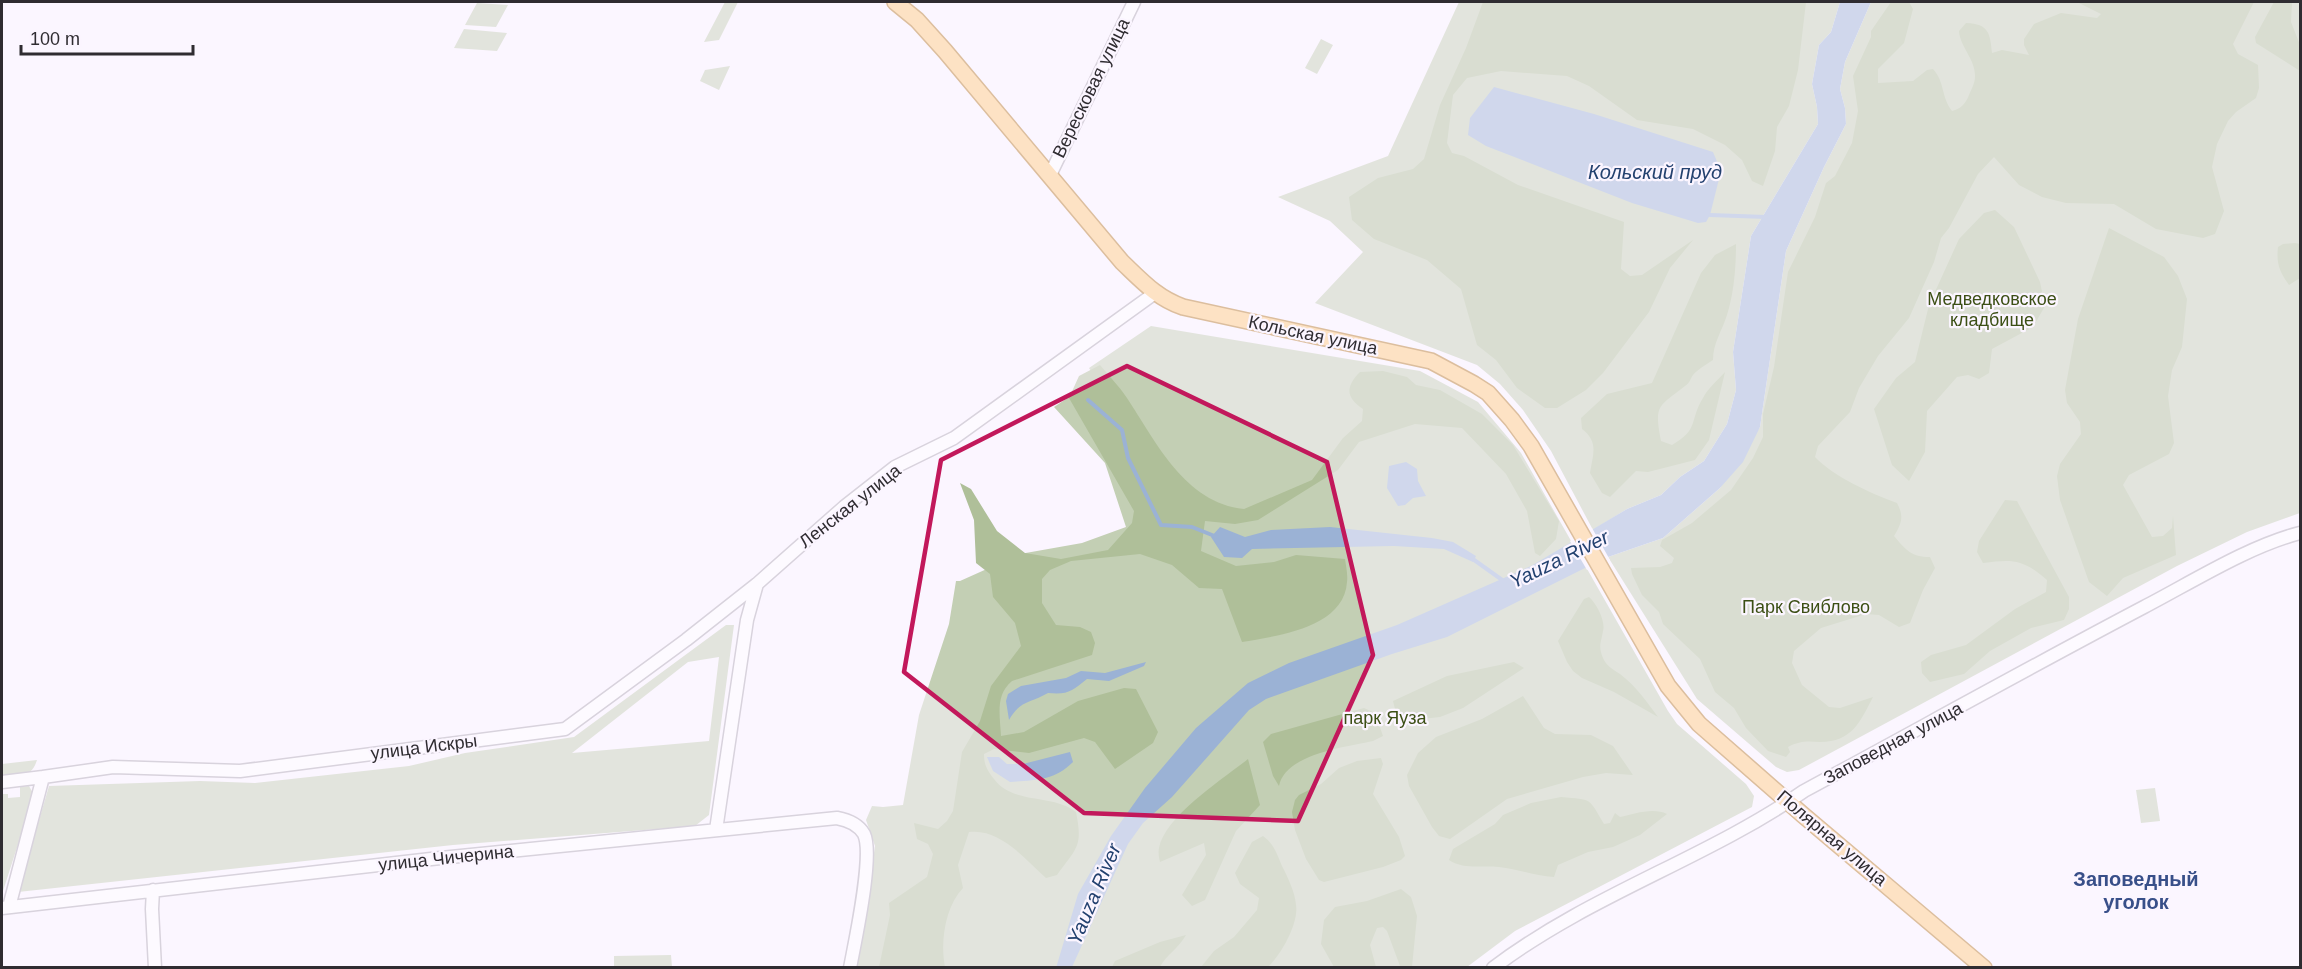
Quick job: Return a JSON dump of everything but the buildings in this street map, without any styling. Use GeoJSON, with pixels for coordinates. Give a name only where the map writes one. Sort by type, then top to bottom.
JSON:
{"type":"FeatureCollection","features":[{"type":"Feature","properties":{"kind":"main road","name":"Кольская улица"},"geometry":{"type":"LineString","coordinates":[[895,2],[917,20],[938,43],[1122,261],[1166,301],[1183,307],[1431,361],[1460,375],[1488,393],[1531,446],[1668,686],[1683,705]]}},
{"type":"Feature","properties":{"kind":"main road","name":"Полярная улица"},"geometry":{"type":"LineString","coordinates":[[1683,705],[1699,724],[1788,802],[1984,968]]}},
{"type":"Feature","properties":{"kind":"street","name":"Вересковая улица"},"geometry":{"type":"LineString","coordinates":[[1050,175],[1134,2]]}},
{"type":"Feature","properties":{"kind":"street","name":"Ленская улица"},"geometry":{"type":"LineString","coordinates":[[757,584],[844,507],[895,467],[954,438],[1155,293]]}},
{"type":"Feature","properties":{"kind":"street","name":"Заповедная улица"},"geometry":{"type":"LineString","coordinates":[[1493,968],[1523,945],[1596,903],[1771,814],[1804,791],[2179,589],[2239,558],[2288,536],[2301,533]]}},
{"type":"Feature","properties":{"kind":"street","name":"улица Искры"},"geometry":{"type":"LineString","coordinates":[[2,782],[113,767],[240,771],[565,729],[686,640],[757,584]]}},
{"type":"Feature","properties":{"kind":"street"},"geometry":{"type":"LineString","coordinates":[[716,831],[747,620],[757,584]]}},
{"type":"Feature","properties":{"kind":"street"},"geometry":{"type":"LineString","coordinates":[[5,908],[43,777]]}},
{"type":"Feature","properties":{"kind":"street","name":"улица Чичерина"},"geometry":{"type":"LineString","coordinates":[[5,908],[153,890],[837,818],[848,820],[857,826],[867,844],[850,968]]}},
{"type":"Feature","properties":{"kind":"street"},"geometry":{"type":"LineString","coordinates":[[153,890],[155,968]]}},
{"type":"Feature","properties":{"kind":"highlighted area"},"geometry":{"type":"Polygon","coordinates":[[[1127,366],[1327,462],[1373,655],[1298,821],[1084,813],[904,672],[941,460],[1127,366]]]}},
{"type":"Feature","properties":{"kind":"green space"},"geometry":{"type":"Polygon","coordinates":[[[725,2],[738,2],[719,40],[704,42],[725,2]]]}},
{"type":"Feature","properties":{"kind":"green space"},"geometry":{"type":"Polygon","coordinates":[[[1459,2],[1840,2],[1831,32],[1819,45],[1812,84],[1818,124],[1751,236],[1733,352],[1736,390],[1727,424],[1704,461],[1680,477],[1661,495],[1627,509],[1593,530],[1551,451],[1523,410],[1500,384],[1477,365],[1315,303],[1363,252],[1330,221],[1278,197],[1388,156],[1459,2]]]}},
{"type":"Feature","properties":{"kind":"green space"},"geometry":{"type":"Polygon","coordinates":[[[1483,2],[1806,2],[1798,70],[1789,106],[1777,127],[1775,151],[1763,186],[1752,181],[1742,160],[1725,145],[1693,129],[1637,120],[1589,86],[1567,76],[1501,71],[1467,78],[1453,95],[1447,143],[1452,153],[1464,156],[1518,185],[1624,222],[1621,269],[1630,276],[1642,275],[1693,240],[1670,268],[1649,312],[1603,373],[1586,390],[1557,408],[1545,408],[1517,388],[1496,360],[1477,345],[1461,289],[1427,260],[1374,239],[1352,220],[1349,197],[1378,178],[1413,169],[1424,159],[1440,105],[1466,48],[1483,2]]]}},
{"type":"Feature","properties":{"kind":"green space","name":"Парк Свиблово"},"geometry":{"type":"Polygon","coordinates":[[[1871,2],[2300,2],[2300,513],[2247,532],[2177,566],[1799,770],[1787,772],[1776,767],[1697,699],[1608,557],[1663,538],[1720,488],[1760,427],[1786,251],[1846,124],[1840,89],[1845,62],[1871,2]]]}},
{"type":"Feature","properties":{"kind":"green space"},"geometry":{"type":"Polygon","coordinates":[[[1891,2],[1909,2],[1913,9],[1904,43],[1878,69],[1878,83],[1913,81],[1927,70],[1933,69],[1952,111],[1965,103],[1975,79],[1973,65],[1959,31],[1966,23],[1979,25],[1987,31],[1992,53],[2002,50],[2029,55],[2024,39],[2034,24],[2061,13],[2097,18],[2101,14],[2077,2],[2254,2],[2233,44],[2238,54],[2258,65],[2259,88],[2256,98],[2236,112],[2228,121],[2217,144],[2212,167],[2224,211],[2215,234],[2203,238],[2156,229],[2114,204],[2066,203],[2042,197],[2019,185],[1994,157],[1978,174],[1949,228],[1941,238],[1934,262],[1909,318],[1878,356],[1859,388],[1850,412],[1818,446],[1815,457],[1842,478],[1897,503],[1901,512],[1901,520],[1894,536],[1909,552],[1918,556],[1930,557],[1935,568],[1923,590],[1910,623],[1899,627],[1879,615],[1866,614],[1821,628],[1794,651],[1792,663],[1802,685],[1829,707],[1840,708],[1873,697],[1864,715],[1854,729],[1847,734],[1831,741],[1807,742],[1788,747],[1790,752],[1786,757],[1768,751],[1746,728],[1734,708],[1715,692],[1700,659],[1663,624],[1659,612],[1642,595],[1631,568],[1660,567],[1672,563],[1674,558],[1660,546],[1662,540],[1692,523],[1731,490],[1753,458],[1763,437],[1763,414],[1774,367],[1788,272],[1815,217],[1826,183],[1835,176],[1852,143],[1858,111],[1853,76],[1871,37],[1871,31],[1891,2]]]}},
{"type":"Feature","properties":{"kind":"green space"},"geometry":{"type":"Polygon","coordinates":[[[2274,2],[2292,2],[2291,22],[2300,45],[2300,71],[2256,43],[2255,37],[2274,2]]]}},
{"type":"Feature","properties":{"kind":"green space"},"geometry":{"type":"Polygon","coordinates":[[[477,3],[508,5],[496,27],[465,25],[477,3]]]}},
{"type":"Feature","properties":{"kind":"green space"},"geometry":{"type":"Polygon","coordinates":[[[464,29],[507,33],[497,51],[454,48],[464,29]]]}},
{"type":"Feature","properties":{"kind":"green space"},"geometry":{"type":"Polygon","coordinates":[[[1321,39],[1333,45],[1317,74],[1305,68],[1321,39]]]}},
{"type":"Feature","properties":{"kind":"green space"},"geometry":{"type":"Polygon","coordinates":[[[730,66],[719,90],[700,81],[705,70],[730,66]]]}},
{"type":"Feature","properties":{"kind":"green space","name":"Медведковское кладбище"},"geometry":{"type":"Polygon","coordinates":[[[1995,210],[2014,227],[2040,282],[2045,306],[2033,327],[1992,349],[1989,373],[1979,379],[1968,375],[1957,377],[1927,411],[1925,452],[1909,481],[1892,465],[1874,409],[1896,378],[1915,362],[1929,305],[1959,239],[1984,213],[1995,210]]]}},
{"type":"Feature","properties":{"kind":"green space"},"geometry":{"type":"Polygon","coordinates":[[[2109,228],[2164,257],[2178,276],[2187,299],[2182,347],[2172,370],[2168,396],[2174,443],[2169,454],[2129,475],[2123,485],[2152,537],[2163,536],[2172,528],[2173,516],[2176,555],[2123,578],[2107,596],[2089,582],[2060,500],[2057,476],[2060,464],[2081,434],[2080,422],[2067,403],[2065,390],[2078,319],[2109,228]]]}},
{"type":"Feature","properties":{"kind":"green space"},"geometry":{"type":"Polygon","coordinates":[[[1736,244],[1731,298],[1716,343],[1713,360],[1697,371],[1687,385],[1664,403],[1658,413],[1661,441],[1672,445],[1687,434],[1705,394],[1725,372],[1709,440],[1695,460],[1648,472],[1636,471],[1610,497],[1602,493],[1590,473],[1594,449],[1591,439],[1582,429],[1581,418],[1607,394],[1652,383],[1701,273],[1715,255],[1736,244]]]}},
{"type":"Feature","properties":{"kind":"green space"},"geometry":{"type":"Polygon","coordinates":[[[2300,244],[2300,278],[2289,285],[2279,268],[2278,247],[2300,244]]]}},
{"type":"Feature","properties":{"kind":"green space","name":"парк Яуза"},"geometry":{"type":"Polygon","coordinates":[[[1151,326],[1420,371],[1478,402],[1521,453],[1668,711],[1677,724],[1746,784],[1754,796],[1752,807],[1515,931],[1467,967],[857,968],[875,846],[866,820],[872,806],[903,805],[919,715],[949,624],[956,581],[1020,554],[1082,543],[1126,527],[1105,463],[1054,407],[1096,379],[1089,368],[1151,326]]]}},
{"type":"Feature","properties":{"kind":"green space"},"geometry":{"type":"Polygon","coordinates":[[[1100,365],[1124,394],[1161,451],[1189,483],[1205,495],[1223,504],[1244,509],[1312,480],[1343,438],[1362,421],[1363,409],[1353,401],[1350,392],[1355,377],[1360,372],[1383,371],[1407,377],[1416,385],[1440,390],[1482,414],[1513,445],[1559,521],[1556,539],[1540,556],[1535,553],[1527,511],[1506,474],[1462,428],[1415,424],[1359,442],[1338,470],[1258,520],[1235,524],[1205,521],[1201,551],[1236,566],[1274,562],[1296,555],[1345,559],[1347,579],[1343,598],[1322,620],[1306,627],[1273,637],[1242,642],[1222,589],[1199,588],[1172,565],[1140,554],[1071,561],[1050,570],[1042,579],[1042,603],[1056,625],[1080,627],[1091,632],[1095,643],[1092,655],[1012,681],[1001,699],[1001,736],[1024,732],[1078,701],[1124,688],[1136,689],[1158,732],[1153,743],[1115,769],[1095,742],[1084,738],[1029,753],[994,749],[984,754],[988,770],[1002,787],[1022,796],[1056,802],[1076,812],[1079,833],[1077,846],[1057,875],[1046,878],[1021,854],[1001,840],[980,832],[969,832],[958,865],[963,888],[952,905],[945,925],[943,947],[945,967],[879,967],[890,915],[889,903],[927,877],[933,854],[928,844],[917,839],[914,823],[938,829],[947,821],[953,811],[962,752],[980,721],[991,686],[1021,646],[1015,623],[993,597],[990,574],[976,563],[974,520],[960,483],[971,489],[997,531],[1025,553],[1061,559],[1108,550],[1132,523],[1134,511],[1069,398],[1079,376],[1100,365]]]}},
{"type":"Feature","properties":{"kind":"green space"},"geometry":{"type":"Polygon","coordinates":[[[2005,500],[2017,501],[2069,597],[2069,609],[2064,620],[2031,628],[1990,651],[1964,674],[1930,682],[1922,673],[1921,662],[1931,655],[1966,645],[2015,609],[2046,592],[2047,580],[2031,568],[2010,561],[1983,563],[1977,552],[1979,541],[2005,500]]]}},
{"type":"Feature","properties":{"kind":"green space"},"geometry":{"type":"Polygon","coordinates":[[[1589,597],[1602,617],[1604,627],[1600,647],[1604,661],[1631,684],[1658,717],[1614,692],[1582,678],[1567,662],[1558,641],[1584,599],[1589,597]]]}},
{"type":"Feature","properties":{"kind":"green space"},"geometry":{"type":"Polygon","coordinates":[[[726,625],[734,625],[709,815],[695,826],[453,845],[18,892],[49,786],[200,781],[255,783],[409,766],[465,753],[574,737],[726,625]],[[719,657],[688,662],[572,753],[709,741],[719,657]]]}},
{"type":"Feature","properties":{"kind":"green space"},"geometry":{"type":"Polygon","coordinates":[[[1514,662],[1524,668],[1463,708],[1440,717],[1404,721],[1396,713],[1393,701],[1447,676],[1514,662]]]}},
{"type":"Feature","properties":{"kind":"green space"},"geometry":{"type":"Polygon","coordinates":[[[1523,696],[1544,728],[1555,734],[1591,735],[1613,746],[1633,775],[1606,773],[1583,777],[1507,799],[1450,839],[1439,836],[1409,786],[1407,775],[1418,753],[1436,737],[1482,719],[1523,696]]]}},
{"type":"Feature","properties":{"kind":"green space"},"geometry":{"type":"Polygon","coordinates":[[[1364,708],[1375,713],[1383,736],[1373,741],[1333,749],[1304,759],[1292,766],[1284,775],[1279,786],[1273,776],[1263,742],[1271,734],[1364,708]]]}},
{"type":"Feature","properties":{"kind":"green space"},"geometry":{"type":"Polygon","coordinates":[[[1381,758],[1383,764],[1373,794],[1399,837],[1405,856],[1383,867],[1324,882],[1319,880],[1306,859],[1295,830],[1292,812],[1295,800],[1299,795],[1321,784],[1339,768],[1357,761],[1381,758]]]}},
{"type":"Feature","properties":{"kind":"green space"},"geometry":{"type":"Polygon","coordinates":[[[1248,759],[1260,805],[1236,831],[1205,900],[1192,906],[1182,895],[1206,855],[1204,843],[1160,862],[1159,850],[1164,836],[1172,823],[1196,799],[1248,759]]]}},
{"type":"Feature","properties":{"kind":"green space"},"geometry":{"type":"Polygon","coordinates":[[[37,760],[28,774],[2,779],[2,764],[37,760]]]}},
{"type":"Feature","properties":{"kind":"green space"},"geometry":{"type":"Polygon","coordinates":[[[29,786],[34,795],[2,894],[2,794],[8,794],[8,798],[20,797],[20,787],[29,786]]]}},
{"type":"Feature","properties":{"kind":"green space"},"geometry":{"type":"Polygon","coordinates":[[[2155,788],[2160,821],[2141,823],[2136,790],[2155,788]]]}},
{"type":"Feature","properties":{"kind":"green space"},"geometry":{"type":"Polygon","coordinates":[[[1561,797],[1584,800],[1592,804],[1604,824],[1610,823],[1615,813],[1620,817],[1650,811],[1667,814],[1640,835],[1613,847],[1588,852],[1558,865],[1554,877],[1499,867],[1467,866],[1449,860],[1453,849],[1495,824],[1503,815],[1531,803],[1561,797]]]}},
{"type":"Feature","properties":{"kind":"green space"},"geometry":{"type":"Polygon","coordinates":[[[1263,836],[1275,850],[1294,895],[1295,921],[1288,938],[1268,967],[1201,967],[1214,951],[1234,937],[1257,910],[1259,898],[1240,884],[1235,873],[1252,842],[1263,836]]]}},
{"type":"Feature","properties":{"kind":"green space"},"geometry":{"type":"Polygon","coordinates":[[[1401,889],[1411,897],[1417,916],[1412,967],[1400,966],[1387,931],[1383,927],[1377,928],[1370,945],[1376,967],[1334,967],[1321,944],[1324,920],[1335,907],[1367,901],[1401,889]]]}},
{"type":"Feature","properties":{"kind":"green space"},"geometry":{"type":"Polygon","coordinates":[[[1186,935],[1160,967],[1112,967],[1115,961],[1160,942],[1186,935]]]}},
{"type":"Feature","properties":{"kind":"green space"},"geometry":{"type":"Polygon","coordinates":[[[671,955],[672,967],[614,967],[614,956],[671,955]]]}},
{"type":"Feature","properties":{"kind":"water","name":"Yauza River"},"geometry":{"type":"Polygon","coordinates":[[[1840,2],[1871,2],[1845,62],[1840,89],[1846,124],[1786,251],[1760,427],[1743,462],[1720,488],[1663,538],[1608,557],[1447,637],[1266,699],[1249,710],[1172,797],[1143,823],[1128,844],[1072,967],[1056,968],[1078,894],[1111,836],[1145,788],[1196,728],[1248,683],[1289,663],[1397,625],[1531,566],[1627,509],[1661,495],[1680,477],[1704,461],[1727,424],[1736,390],[1733,352],[1751,236],[1818,124],[1812,84],[1819,45],[1831,32],[1840,2]]]}},
{"type":"Feature","properties":{"kind":"water","name":"Кольский пруд"},"geometry":{"type":"Polygon","coordinates":[[[1494,87],[1594,114],[1713,152],[1721,171],[1710,215],[1706,222],[1698,223],[1632,203],[1486,146],[1468,135],[1470,118],[1494,87]]]}},
{"type":"Feature","properties":{"kind":"water"},"geometry":{"type":"Polygon","coordinates":[[[1406,462],[1417,469],[1418,481],[1426,496],[1413,498],[1405,505],[1398,506],[1387,488],[1389,466],[1406,462]]]}},
{"type":"Feature","properties":{"kind":"water"},"geometry":{"type":"Polygon","coordinates":[[[1220,527],[1245,537],[1271,530],[1330,527],[1432,538],[1453,542],[1476,556],[1473,562],[1444,549],[1394,546],[1252,549],[1242,558],[1224,557],[1211,537],[1220,527]]]}},
{"type":"Feature","properties":{"kind":"water"},"geometry":{"type":"Polygon","coordinates":[[[1146,662],[1144,666],[1109,681],[1087,679],[1069,691],[1048,693],[1022,705],[1009,720],[1006,701],[1008,694],[1021,686],[1066,678],[1081,671],[1105,673],[1146,662]]]}},
{"type":"Feature","properties":{"kind":"water"},"geometry":{"type":"Polygon","coordinates":[[[1070,752],[1073,762],[1059,773],[1028,781],[1010,782],[993,771],[987,757],[999,757],[1007,764],[1023,764],[1070,752]]]}},
{"type":"Feature","properties":{"kind":"pier"},"geometry":{"type":"Polygon","coordinates":[[[1592,528],[1610,560],[1587,570],[1570,541],[1592,528]]]}},
{"type":"Feature","properties":{"kind":"waterway"},"geometry":{"type":"LineString","coordinates":[[1710,215],[1766,217]]}},
{"type":"Feature","properties":{"kind":"waterway"},"geometry":{"type":"LineString","coordinates":[[1088,400],[1122,430],[1128,458],[1161,525],[1192,527],[1217,537]]}},
{"type":"Feature","properties":{"kind":"waterway","name":"Yauza River"},"geometry":{"type":"LineString","coordinates":[[1470,557],[1505,582]]}},
{"type":"Feature","properties":{"kind":"district","name":"Заповедный уголок"},"geometry":{"type":"Point","coordinates":[2136,890]}}]}
